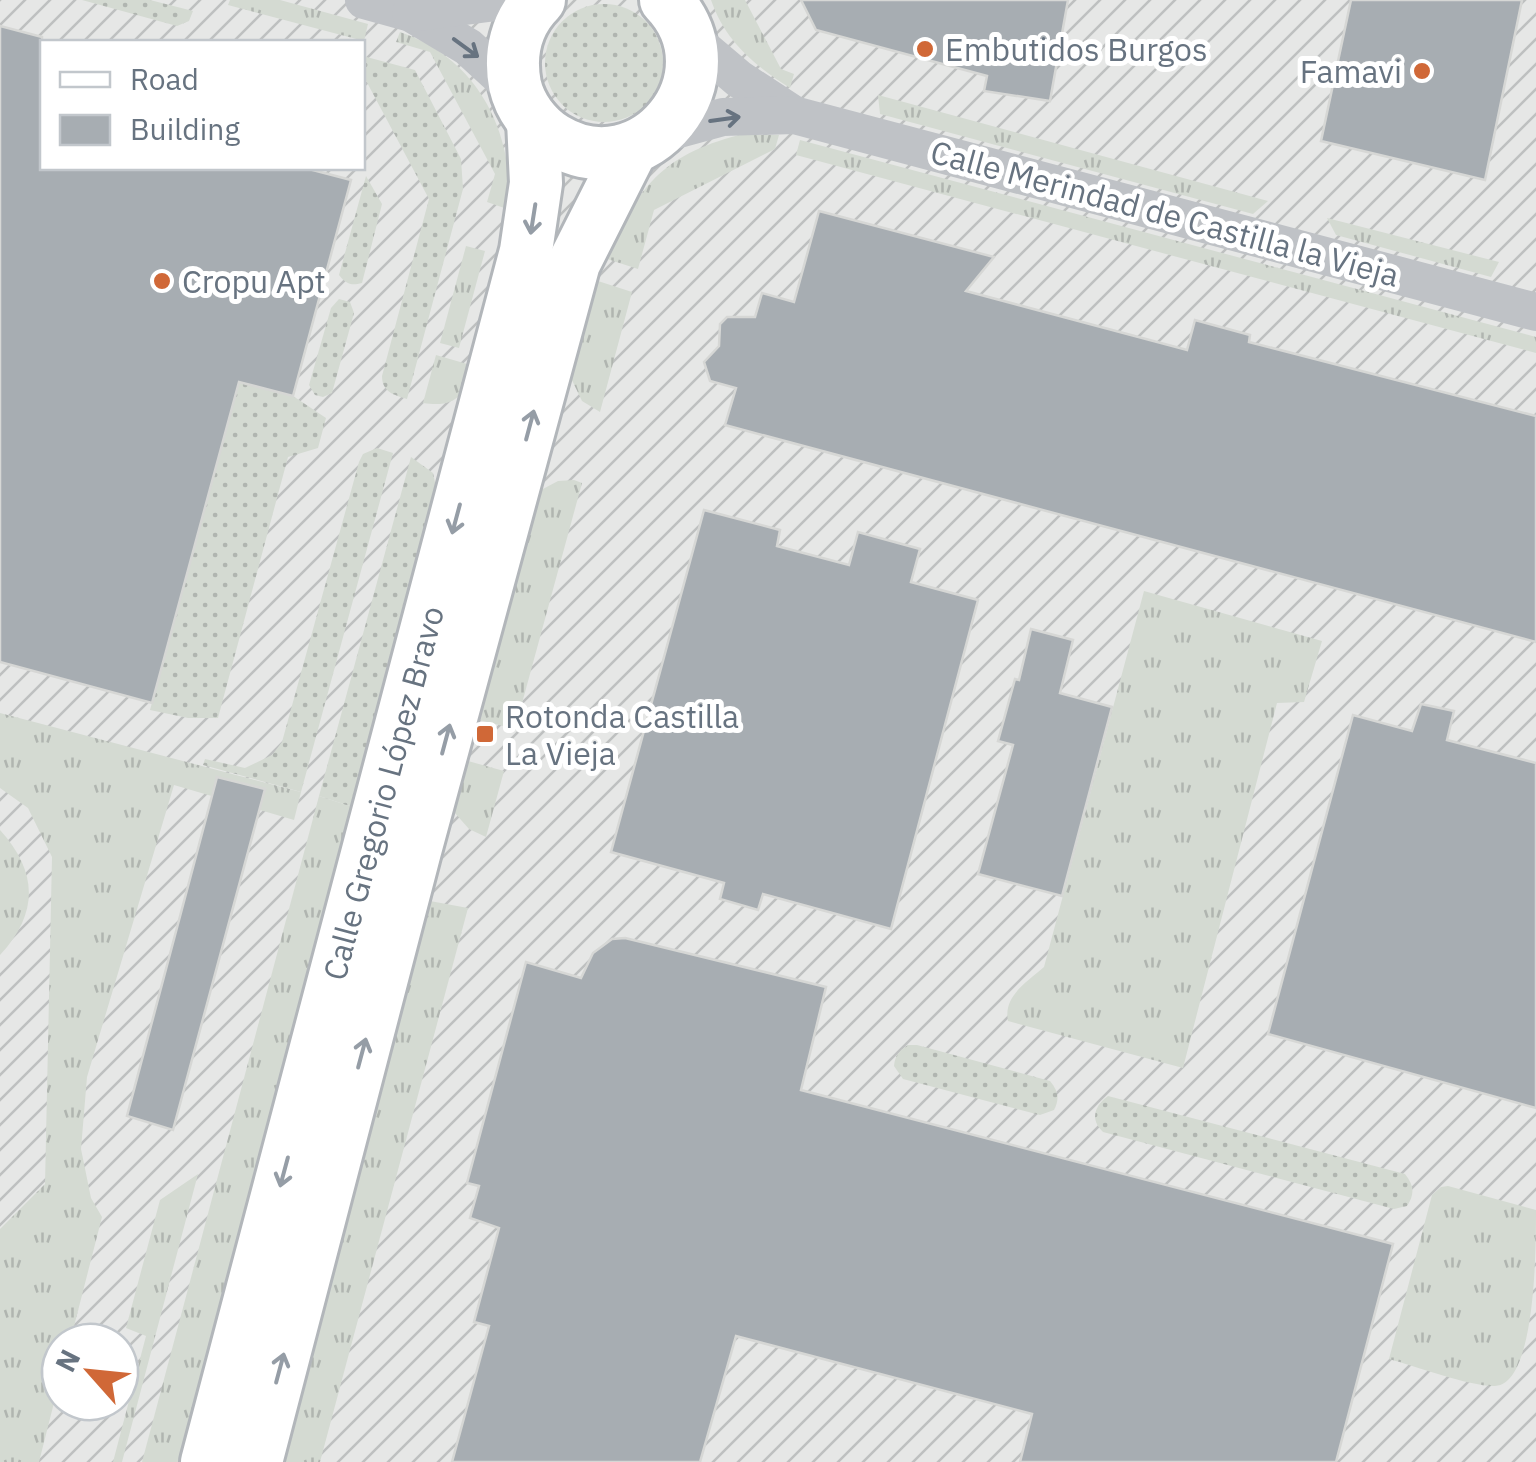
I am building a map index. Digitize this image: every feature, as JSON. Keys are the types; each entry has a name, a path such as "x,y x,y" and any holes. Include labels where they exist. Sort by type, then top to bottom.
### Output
{"main road":[{"name":"Calle Gregorio López Bravo","path":"207,1462 526,250 536,183 525,106 512,69 520,26 539,0"},
{"name":"Calle Gregorio López Bravo","path":"256,1462 415,851 574,264 644,141 678,110 691,79 692,57 674,11"},
{"path":"525,106 546,134 578,150 614,152 644,141"}],"street":[{"path":"364,0 410,12 468,46 525,106"},
{"path":"410,12 510,0"},
{"name":"Calle Merindad de Castilla la Vieja","path":"674,11 739,79 794,115"},
{"name":"Calle Merindad de Castilla la Vieja","path":"644,141 723,117 794,115 1536,312"}],"shaded area":[{"path":"0,0 1536,0 1536,1462 0,1462"}],"green space":[{"path":"82,0 150,0 193,11 189,21 177,26"},
{"path":"230,0 280,0 368,24 364,40 360,40 228,5"},
{"path":"711,0 745,0 781,69 794,74 790,88 742,51 724,28"},
{"path":"604,4 627,9 646,21 658,40 663,63 658,86 646,105 627,117 604,122 581,117 562,105 550,86 545,63 550,40 562,21 581,9"},
{"path":"400,32 451,60 485,101 505,152 510,210 487,202 495,174 430,52 396,42"},
{"path":"365,57 415,70 461,159 463,189 407,399 386,389 382,376 429,199 365,79"},
{"path":"878,95 1268,201 1253,214 880,114"},
{"path":"739,135 779,135 775,149 654,210 638,269 604,258 629,212 655,178 689,153"},
{"path":"800,140 1536,337 1536,353 796,155"},
{"path":"366,176 382,204 362,283 352,284 339,275"},
{"path":"1327,218 1499,262 1491,277 1336,235"},
{"path":"466,246 485,251 459,348 440,343"},
{"path":"598,281 632,292 600,412 582,401 570,376"},
{"path":"339,299 350,302 354,313 332,393 323,397 315,395 309,385 331,308"},
{"path":"436,355 474,366 458,397 444,403 423,403"},
{"path":"239,382 293,396 326,418 318,448 288,457 218,718 188,718 150,710"},
{"path":"377,448 393,453 301,792 203,765 205,759 245,768 272,755 282,742 359,462 363,454"},
{"path":"411,457 433,473 438,496 356,808 319,796"},
{"path":"558,481 582,483 515,729 479,720 541,490"},
{"path":"1144,591 1322,641 1304,702 1277,703 1183,1068 1008,1021 1007,1012 1013,997 1044,967"},
{"path":"0,713 301,792 294,820 174,785 87,1077 81,1149 91,1198 102,1217 75,1322 40,1322 40,1422 49,1422 39,1462 0,1462 0,1229 45,1184 52,857 28,808 0,788"},
{"path":"468,761 504,771 486,837 469,829 454,812"},
{"path":"319,796 356,808 181,1462 142,1462"},
{"path":"0,830 22,861 29,892 22,924 0,955"},
{"path":"430,901 468,908 320,1462 280,1462"},
{"path":"908,1045 1050,1081 1057,1095 1056,1106 1040,1115 903,1079 894,1066 898,1054"},
{"path":"1108,1096 1405,1174 1412,1194 1407,1206 1394,1209 1103,1132 1095,1113"},
{"path":"198,1174 140,1394 140,1359 146,1336 140,1334 140,1322 128,1322 160,1200"},
{"path":"1448,1186 1536,1210 1534,1282 1526,1340 1509,1380 1495,1386 1458,1380 1389,1359 1432,1195"},
{"path":"123,1422 133,1422 122,1462 113,1462"}],"building":[{"path":"801,0 1068,0 1050,101 984,91 987,76 816,30"},
{"name":"Famavi","path":"1351,0 1522,0 1485,180 1321,141"},
{"name":"Cropu Apt","path":"0,26 42,37 40,170 313,170 351,180 293,396 239,382 152,703 0,662"},
{"path":"819,211 994,257 966,291 1187,350 1195,320 1250,335 1249,342 1536,416 1536,642 725,425 736,388 710,381 704,362 719,346 720,324 727,317 755,317 762,293 794,302"},
{"path":"704,510 780,530 777,546 849,565 858,532 920,549 911,582 978,600 891,929 763,894 758,910 720,899 724,883 611,852"},
{"path":"1031,629 1073,640 1060,693 1112,707 1062,896 978,874 1013,745 998,741"},
{"path":"1421,704 1454,711 1447,740 1536,763 1536,1108 1268,1034 1353,715 1412,731"},
{"path":"217,777 265,789 173,1130 127,1116"},
{"path":"625,938 826,987 801,1090 1393,1244 1336,1462 1020,1462 1032,1414 736,1336 700,1462 452,1462 489,1326 474,1322 499,1228 470,1218 479,1186 467,1183 526,962 581,978 593,953 612,939"}],"place":[{"name":"Embutidos Burgos","path":"925,49"},
{"name":"Famavi","path":"1422,71"},
{"name":"Cropu Apt","path":"162,281"},
{"name":"Rotonda Castilla La Vieja","path":"485,734"}]}
